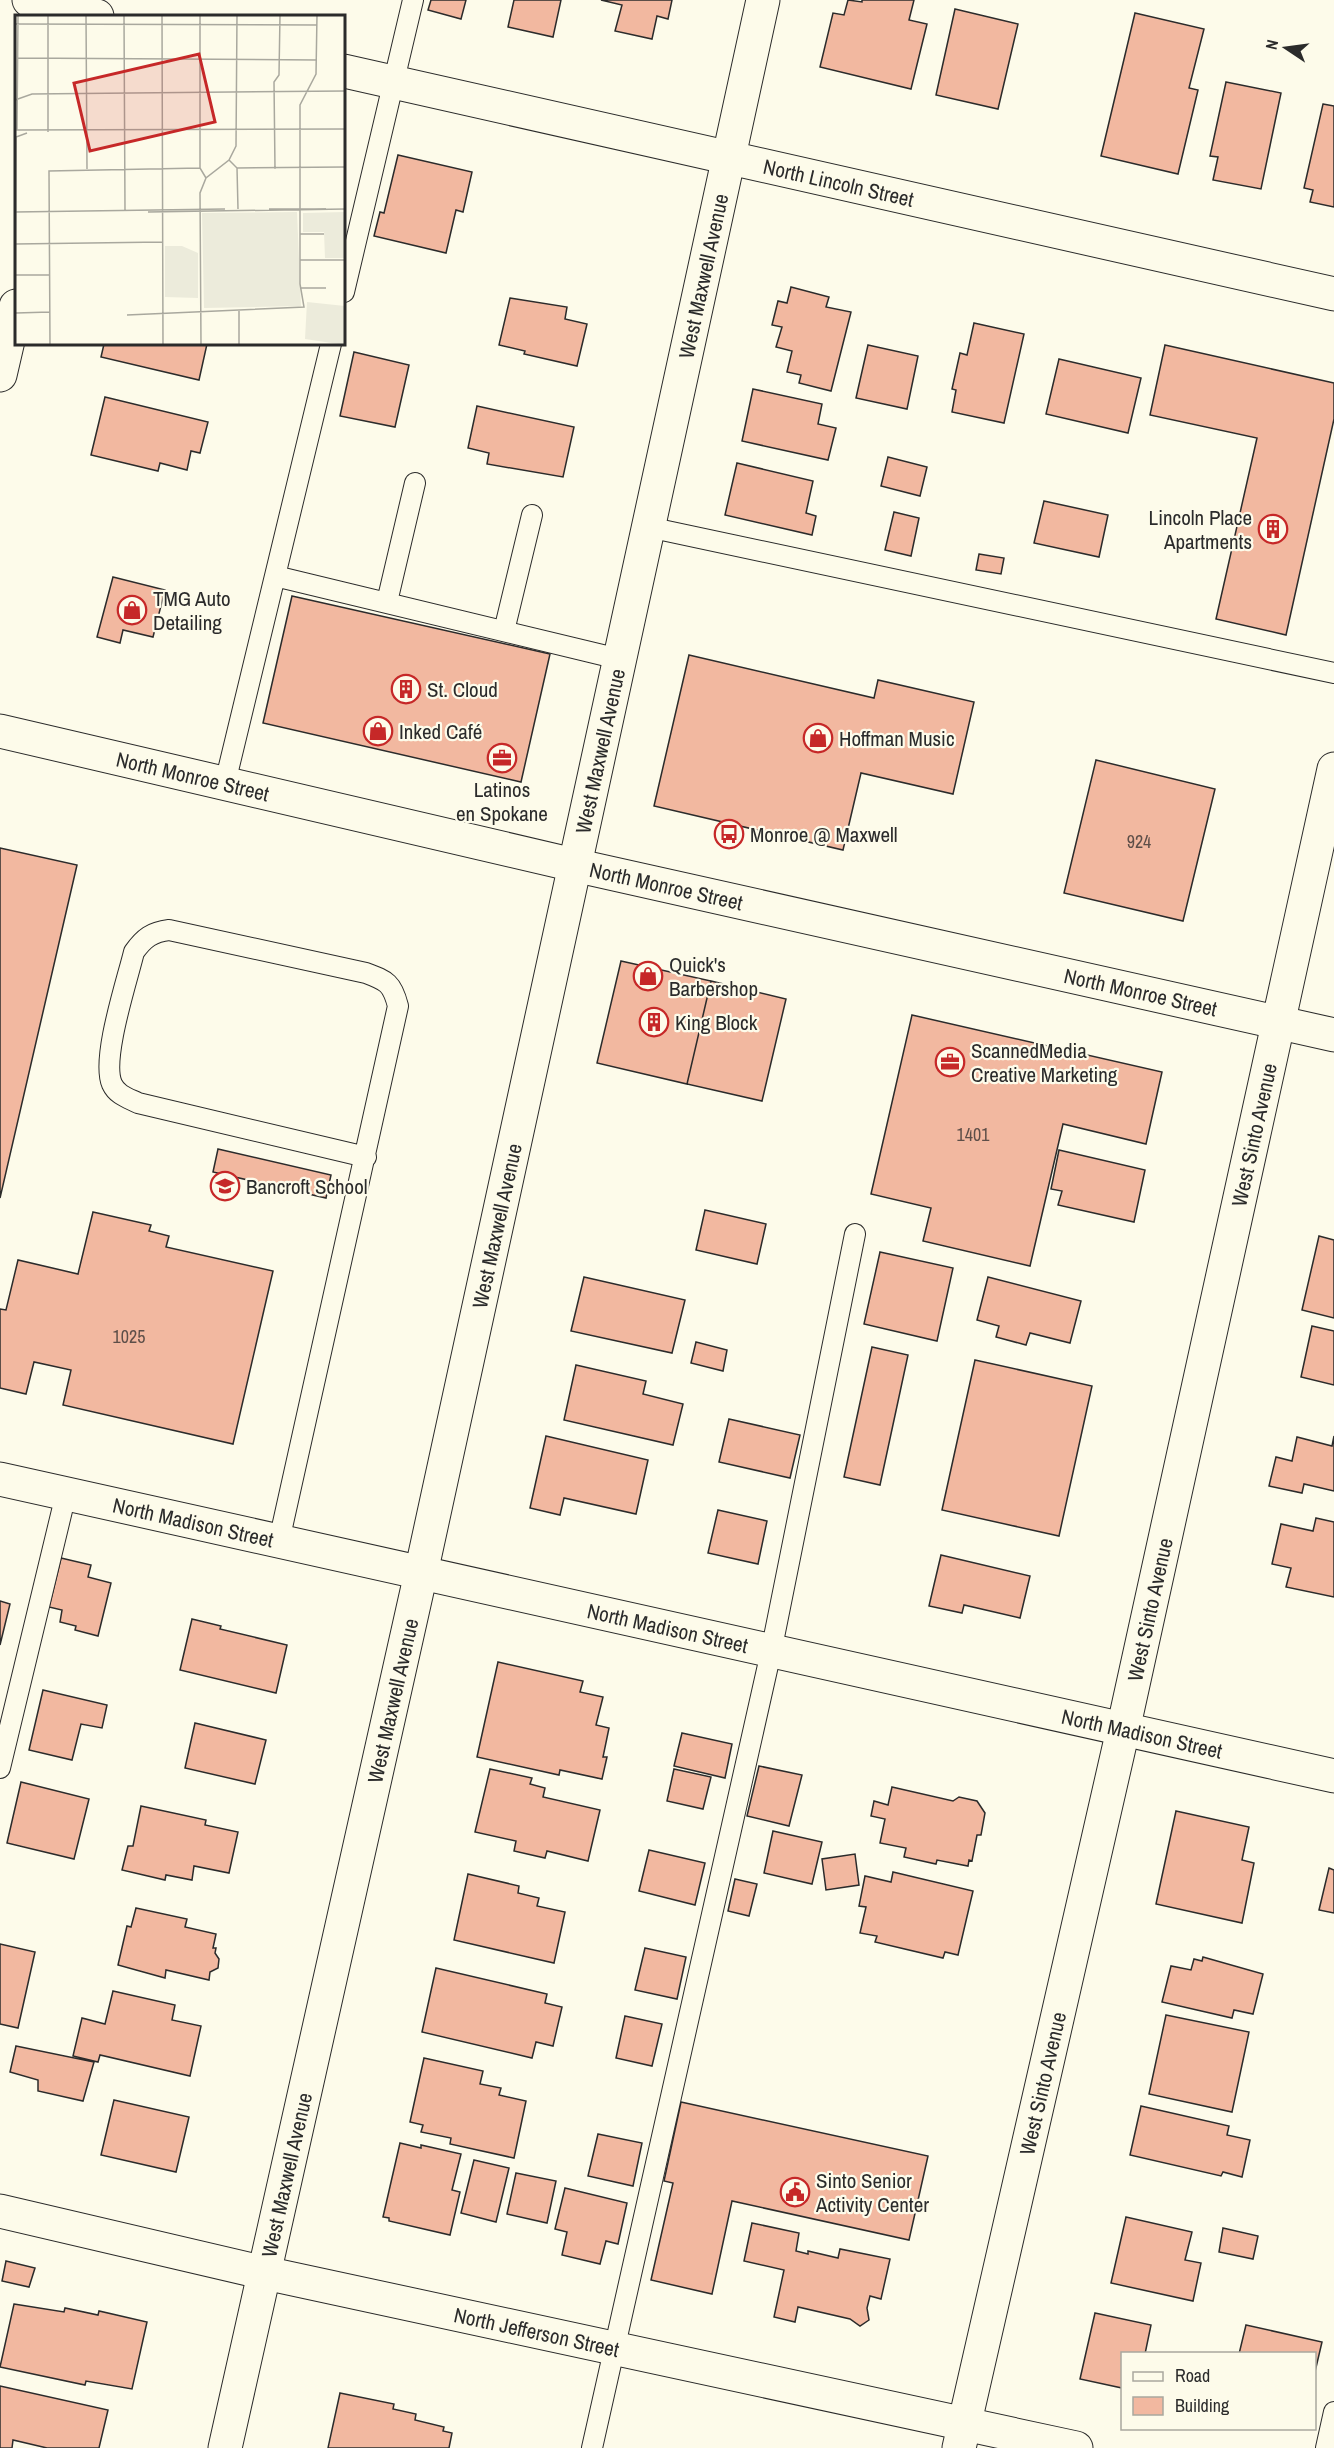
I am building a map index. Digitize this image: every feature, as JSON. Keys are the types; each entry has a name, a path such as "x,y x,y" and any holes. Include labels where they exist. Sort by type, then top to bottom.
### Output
{"street":[{"path":"29,0 90,12"},
{"name":"West Maxwell Avenue","path":"225,2448 422,1573 763,0"},
{"name":"North Lincoln Street","path":"345,71 1334,294"},
{"path":"0,375 15,310"},
{"name":"North Monroe Street","path":"0,731 574,865 1334,1035"},
{"name":"West Sinto Avenue","path":"961,2435 1123,1730 1334,769"},
{"name":"North Madison Street","path":"0,1479 1334,1776"},
{"name":"North Jefferson Street","path":"0,2211 265,2272 615,2347 961,2435 1076,2448"}],"lane":[{"path":"345,288 413,0"},
{"path":"225,783 331,345"},
{"path":"387,602 415,483"},
{"path":"504,631 532,515"},
{"path":"648,527 1334,673"},
{"path":"275,576 619,658"},
{"path":"279,1541 366,1157 398,1006 394,988 384,980 366,974 169,930 155,932 142,941 134,952 110,1051 108,1069 112,1086 122,1096 138,1103 366,1157"},
{"path":"592,2448 771,1652 855,1234"},
{"path":"0,1768 66,1494"},
{"path":"1326,2448 1334,2412"}],"building":[{"path":"431,0 466,0 461,19 428,10"},
{"path":"514,0 561,0 553,37 508,27"},
{"path":"601,0 672,0 668,19 657,16 652,39 615,31 622,5"},
{"path":"848,0 862,2 862,0 914,0 909,20 927,24 911,89 820,67 833,13 844,15"},
{"path":"955,9 1018,24 998,109 936,95"},
{"path":"1135,13 1204,29 1189,88 1198,90 1178,174 1101,156"},
{"path":"1226,82 1281,93 1261,189 1213,180 1218,157 1210,156"},
{"path":"1323,104 1334,106 1334,207 1310,202 1313,190 1304,188"},
{"path":"398,155 472,172 463,212 456,210 446,253 374,236 380,212 384,213"},
{"path":"791,287 829,297 826,307 851,312 831,391 799,383 801,375 787,372 792,351 776,347 782,327 772,325 778,301 787,303"},
{"path":"510,298 567,307 565,319 587,324 577,366 524,354 525,351 499,345"},
{"path":"974,323 1024,334 1004,423 952,412 956,390 952,389 960,353 967,355"},
{"path":"104,345 207,345 199,380 101,357"},
{"path":"868,345 918,356 907,409 856,398"},
{"name":"Lincoln Place Apartments","path":"1165,345 1334,383 1334,419 1286,635 1216,619 1257,438 1150,415"},
{"path":"354,352 409,365 395,427 340,416"},
{"path":"1059,359 1141,378 1128,433 1046,414"},
{"path":"753,389 822,404 818,424 836,428 828,460 742,441"},
{"path":"105,397 208,422 200,453 191,451 187,470 160,463 158,471 91,455"},
{"path":"477,406 574,427 563,477 487,464 489,453 468,448"},
{"path":"888,457 927,467 920,496 881,486"},
{"path":"737,463 813,481 806,513 816,516 812,535 725,515"},
{"path":"1044,501 1108,515 1099,557 1034,543"},
{"path":"894,512 919,518 911,556 885,550"},
{"path":"979,554 1004,558 1001,574 976,570"},
{"name":"TMG Auto Detailing","path":"113,577 165,590 153,637 123,630 120,643 97,637"},
{"name":"St. Cloud","path":"292,596 550,654 521,782 263,723"},
{"name":"Hoffman Music","path":"689,655 874,698 878,680 974,702 953,794 861,773 843,850 654,806"},
{"path":"1096,760 1215,789 1183,921 1064,893"},
{"path":"0,848 77,865 0,1198"},
{"name":"King Block","path":"621,961 711,981 687,1084 597,1063"},
{"path":"711,981 786,999 762,1101 687,1084"},
{"path":"912,1015 1162,1072 1146,1144 1063,1124 1030,1266 923,1241 931,1208 871,1194"},
{"path":"218,1149 331,1175 326,1198 213,1172"},
{"path":"1059,1150 1145,1170 1134,1222 1058,1205 1062,1191 1051,1189"},
{"path":"705,1210 766,1224 757,1264 696,1250"},
{"path":"93,1212 151,1225 149,1231 169,1236 166,1247 273,1271 233,1444 63,1405 71,1370 34,1362 26,1394 0,1388 0,1309 6,1310 18,1260 78,1274"},
{"path":"1319,1236 1334,1240 1334,1318 1302,1310"},
{"path":"880,1252 953,1268 937,1341 864,1324"},
{"path":"584,1277 685,1300 672,1353 571,1331"},
{"path":"988,1277 1081,1301 1070,1343 1030,1333 1026,1345 996,1337 999,1326 977,1320"},
{"path":"1312,1326 1334,1331 1334,1385 1301,1377"},
{"path":"696,1342 727,1350 723,1371 691,1363"},
{"path":"872,1347 908,1355 880,1485 844,1477"},
{"path":"975,1360 1092,1386 1059,1536 942,1510"},
{"path":"576,1365 646,1381 643,1394 683,1404 673,1445 564,1420"},
{"path":"729,1419 800,1435 790,1478 719,1462"},
{"path":"546,1436 648,1460 636,1514 564,1498 560,1515 530,1508"},
{"path":"1334,1436 1334,1491 1304,1484 1302,1493 1269,1486 1276,1457 1292,1461 1297,1437 1332,1446"},
{"path":"718,1510 767,1521 758,1564 708,1553"},
{"path":"1316,1518 1334,1522 1334,1597 1286,1587 1291,1568 1272,1564 1281,1524 1313,1531"},
{"path":"941,1555 1030,1576 1020,1618 964,1605 962,1613 929,1606"},
{"path":"61,1558 91,1565 88,1577 111,1583 98,1636 75,1630 76,1626 60,1622 62,1610 49,1607"},
{"path":"0,1601 10,1604 0,1645"},
{"path":"192,1619 221,1626 220,1629 287,1645 276,1693 180,1670"},
{"path":"498,1662 583,1681 580,1692 603,1697 596,1725 609,1728 603,1757 607,1757 602,1779 560,1770 559,1775 477,1757"},
{"path":"43,1690 107,1705 102,1728 81,1724 72,1760 29,1750"},
{"path":"195,1723 266,1740 255,1784 185,1768"},
{"path":"682,1733 732,1744 725,1778 674,1766"},
{"path":"759,1766 802,1775 789,1826 747,1816"},
{"path":"490,1769 532,1778 530,1784 545,1788 543,1797 600,1810 588,1861 547,1851 545,1858 514,1851 516,1841 475,1832"},
{"path":"674,1769 711,1777 703,1809 667,1801"},
{"path":"21,1782 89,1799 74,1859 7,1843"},
{"path":"892,1787 953,1801 959,1797 977,1801 985,1813 981,1835 977,1835 972,1861 969,1860 968,1866 937,1860 936,1864 904,1857 906,1848 880,1843 885,1819 871,1816 874,1801 888,1805"},
{"path":"141,1806 206,1820 205,1825 238,1832 229,1873 194,1866 192,1880 166,1875 165,1880 122,1870 128,1846 133,1846"},
{"path":"1176,1811 1249,1827 1242,1860 1254,1863 1242,1923 1156,1904"},
{"path":"773,1831 822,1842 812,1884 764,1873"},
{"path":"649,1850 705,1863 695,1905 639,1891"},
{"path":"855,1854 859,1885 826,1890 822,1859"},
{"path":"1329,1868 1334,1870 1334,1913 1319,1910"},
{"path":"893,1872 973,1891 958,1955 945,1952 943,1958 875,1942 877,1936 860,1933 866,1907 859,1906 865,1876 891,1882"},
{"path":"468,1874 519,1886 518,1893 539,1898 537,1906 565,1912 554,1963 454,1940"},
{"path":"735,1879 757,1884 749,1916 728,1911"},
{"path":"136,1908 187,1919 185,1927 216,1934 213,1948 216,1948 215,1953 219,1959 218,1968 210,1972 209,1980 166,1970 165,1978 118,1965 127,1926 131,1927"},
{"path":"0,1944 35,1952 18,2028 0,2024"},
{"path":"645,1948 686,1957 677,1999 635,1990"},
{"path":"1203,1957 1263,1974 1253,2014 1234,2010 1232,2018 1162,2002 1171,1966 1191,1970 1194,1959 1202,1961"},
{"path":"436,1968 547,1994 545,2003 562,2007 553,2046 536,2042 532,2058 422,2032"},
{"path":"113,1991 175,2005 172,2020 201,2026 190,2076 100,2055 98,2062 73,2056 82,2018 105,2024"},
{"path":"1166,2015 1249,2032 1232,2112 1149,2094"},
{"path":"625,2016 662,2024 652,2066 616,2058"},
{"path":"16,2046 94,2062 83,2101 38,2091 38,2080 10,2072"},
{"path":"424,2058 483,2071 480,2084 501,2088 499,2095 526,2101 514,2158 450,2144 451,2138 421,2132 423,2125 410,2122"},
{"path":"114,2100 189,2117 176,2172 101,2155"},
{"name":"Sinto Senior Activity Center","path":"681,2102 928,2156 909,2240 732,2201 712,2294 651,2280 673,2183 664,2181"},
{"path":"1141,2106 1229,2126 1227,2135 1250,2140 1242,2177 1223,2172 1221,2176 1130,2155"},
{"path":"598,2134 642,2143 633,2186 588,2176"},
{"path":"400,2143 461,2154 452,2190 460,2192 450,2235 389,2221 389,2218 383,2217"},
{"path":"474,2160 509,2168 496,2222 461,2213"},
{"path":"516,2173 556,2181 547,2223 507,2214"},
{"path":"565,2188 627,2203 618,2244 606,2241 600,2264 562,2255 567,2232 555,2229"},
{"path":"1126,2217 1192,2232 1185,2260 1201,2263 1193,2301 1111,2283"},
{"path":"752,2223 799,2233 796,2251 808,2254 808,2251 838,2258 840,2249 890,2259 881,2299 870,2296 867,2308 869,2320 860,2326 850,2319 798,2307 795,2322 774,2317 784,2270 744,2261"},
{"path":"1223,2228 1258,2236 1253,2259 1219,2252"},
{"path":"6,2261 35,2268 29,2287 2,2281"},
{"path":"14,2304 64,2312 65,2308 98,2315 99,2311 147,2322 132,2389 86,2381 85,2385 0,2367"},
{"path":"1095,2313 1151,2325 1145,2352 1121,2352 1121,2388 1080,2379"},
{"path":"1246,2325 1322,2342 1316,2368 1316,2352 1239,2352"},
{"path":"0,2386 108,2410 99,2448 47,2448 13,2440 12,2448 0,2448"},
{"path":"340,2393 394,2404 393,2409 416,2414 415,2420 444,2427 443,2431 452,2433 449,2448 328,2448"}],"place":[{"name":"Lincoln Place Apartments","path":"1273,529"},
{"name":"TMG Auto Detailing","path":"132,610"},
{"name":"St. Cloud","path":"406,689"},
{"name":"Inked Café","path":"378,731"},
{"name":"Hoffman Music","path":"818,738"},
{"name":"Latinos en Spokane","path":"502,758"},
{"name":"Monroe @ Maxwell","path":"729,834"},
{"name":"Quick's Barbershop","path":"648,976"},
{"name":"King Block","path":"654,1022"},
{"name":"ScannedMedia Creative Marketing","path":"950,1062"},
{"name":"Bancroft School","path":"225,1186"},
{"name":"Sinto Senior Activity Center","path":"795,2192"}]}
